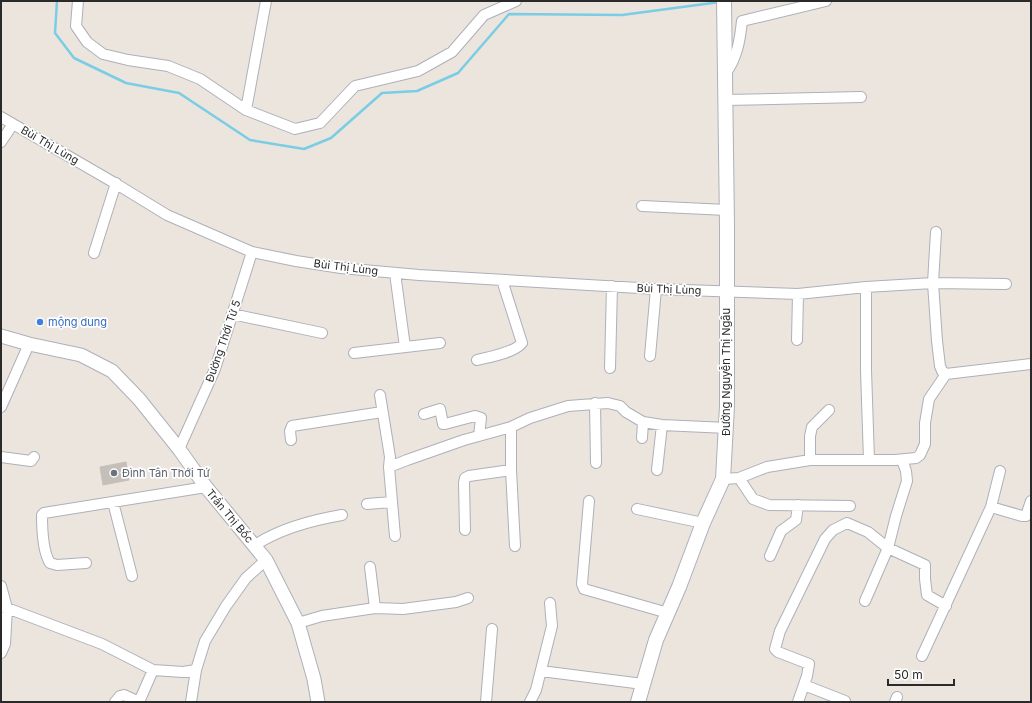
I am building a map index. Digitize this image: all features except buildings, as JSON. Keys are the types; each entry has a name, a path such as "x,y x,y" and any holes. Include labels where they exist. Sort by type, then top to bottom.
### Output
{"main road":[{"name":"Đường Nguyễn Thị Ngâu","path":"638,702 656,640 703,523 717,495 723,478 727,428 727,210 724,1"}],"street":[{"path":"78,1 76,26 87,42 103,54 128,60 168,66 200,79 246,110 295,129 320,123 355,86 418,71 452,52 484,15 516,1"},
{"path":"246,110 266,1"},
{"path":"725,74 731,66 740,40 742,21 826,1"},
{"path":"726,100 861,97"},
{"name":"Bùi Thị Lùng","path":"1,117 167,215 252,252 311,263 395,273 502,280 656,289 798,294 866,287 933,283 1006,284"},
{"path":"1,142 13,124"},
{"path":"94,253 116,184"},
{"path":"642,206 727,210"},
{"path":"936,232 933,283 937,340 942,371 946,374 1031,364"},
{"name":"Đường Thới Tứ 5","path":"179,449 215,369 252,252"},
{"path":"395,273 405,347"},
{"path":"477,360 508,351 520,346 522,343 502,280"},
{"path":"610,368 612,286"},
{"path":"866,287 866,370 869,460"},
{"path":"650,356 656,289"},
{"path":"797,340 798,294"},
{"path":"232,314 322,333"},
{"name":"Trần Thị Bốc","path":"1,336 29,344 81,355 112,371 139,399 179,449 206,487 266,560 298,623 314,679 318,702"},
{"path":"354,353 440,343"},
{"path":"1,408 29,344"},
{"path":"723,478 739,478 767,467 810,460 902,460 916,458 920,455 925,444 925,423 929,399 946,374"},
{"path":"380,395 390,458 389,467 395,536"},
{"path":"595,403 596,463"},
{"path":"389,467 414,457 510,427 530,418 568,406 608,403 620,406 626,412 643,422 662,425 727,428"},
{"path":"424,414 440,409 443,424 479,416 481,418 479,436"},
{"path":"810,460 810,436 812,427 829,410"},
{"path":"291,440 290,431 292,426 382,412"},
{"path":"642,438 643,422"},
{"path":"657,470 662,425"},
{"path":"510,427 515,546"},
{"path":"1,457 31,461 34,458"},
{"path":"865,601 888,548 907,481 906,471 902,460"},
{"path":"465,530 465,478 469,476 511,470"},
{"path":"922,656 991,507 1000,471"},
{"path":"739,478 753,499 769,505 850,506"},
{"path":"86,563 57,565 50,563 46,556 42,515 44,513 206,487"},
{"path":"589,501 582,584 584,589 668,613"},
{"path":"991,507 1028,517 1031,501"},
{"path":"113,502 132,576"},
{"path":"367,504 392,502"},
{"path":"770,556 781,531 796,520 798,505"},
{"path":"636,509 703,523"},
{"path":"255,545 268,537 300,526 342,515"},
{"path":"798,702 807,676 809,664 788,657 775,649 780,631 825,539 833,530 847,523 868,532 888,548 925,566 927,595 946,606"},
{"path":"191,702 196,670 205,641 226,606 246,578 266,560"},
{"path":"370,567 375,608"},
{"path":"1,586 4,607 5,644 1,653"},
{"path":"298,623 322,616 375,608 403,609 456,602 468,598"},
{"path":"530,702 536,690 552,626 550,603"},
{"path":"4,607 102,644 153,670 183,672 196,670"},
{"path":"486,702 492,629"},
{"path":"115,702 120,696 124,695 139,702 153,670"},
{"path":"540,671 643,684"},
{"path":"804,685 845,701"}],"waterway":[{"path":"57,1 55,33 74,58 126,83 179,93 250,140 304,149 331,138 382,93 417,91 458,73 509,14 622,15 720,2"}],"place":[{"name":"mộng dung","path":"40,322"},
{"name":"Đình Tân Thới Tứ","path":"114,473"}]}
